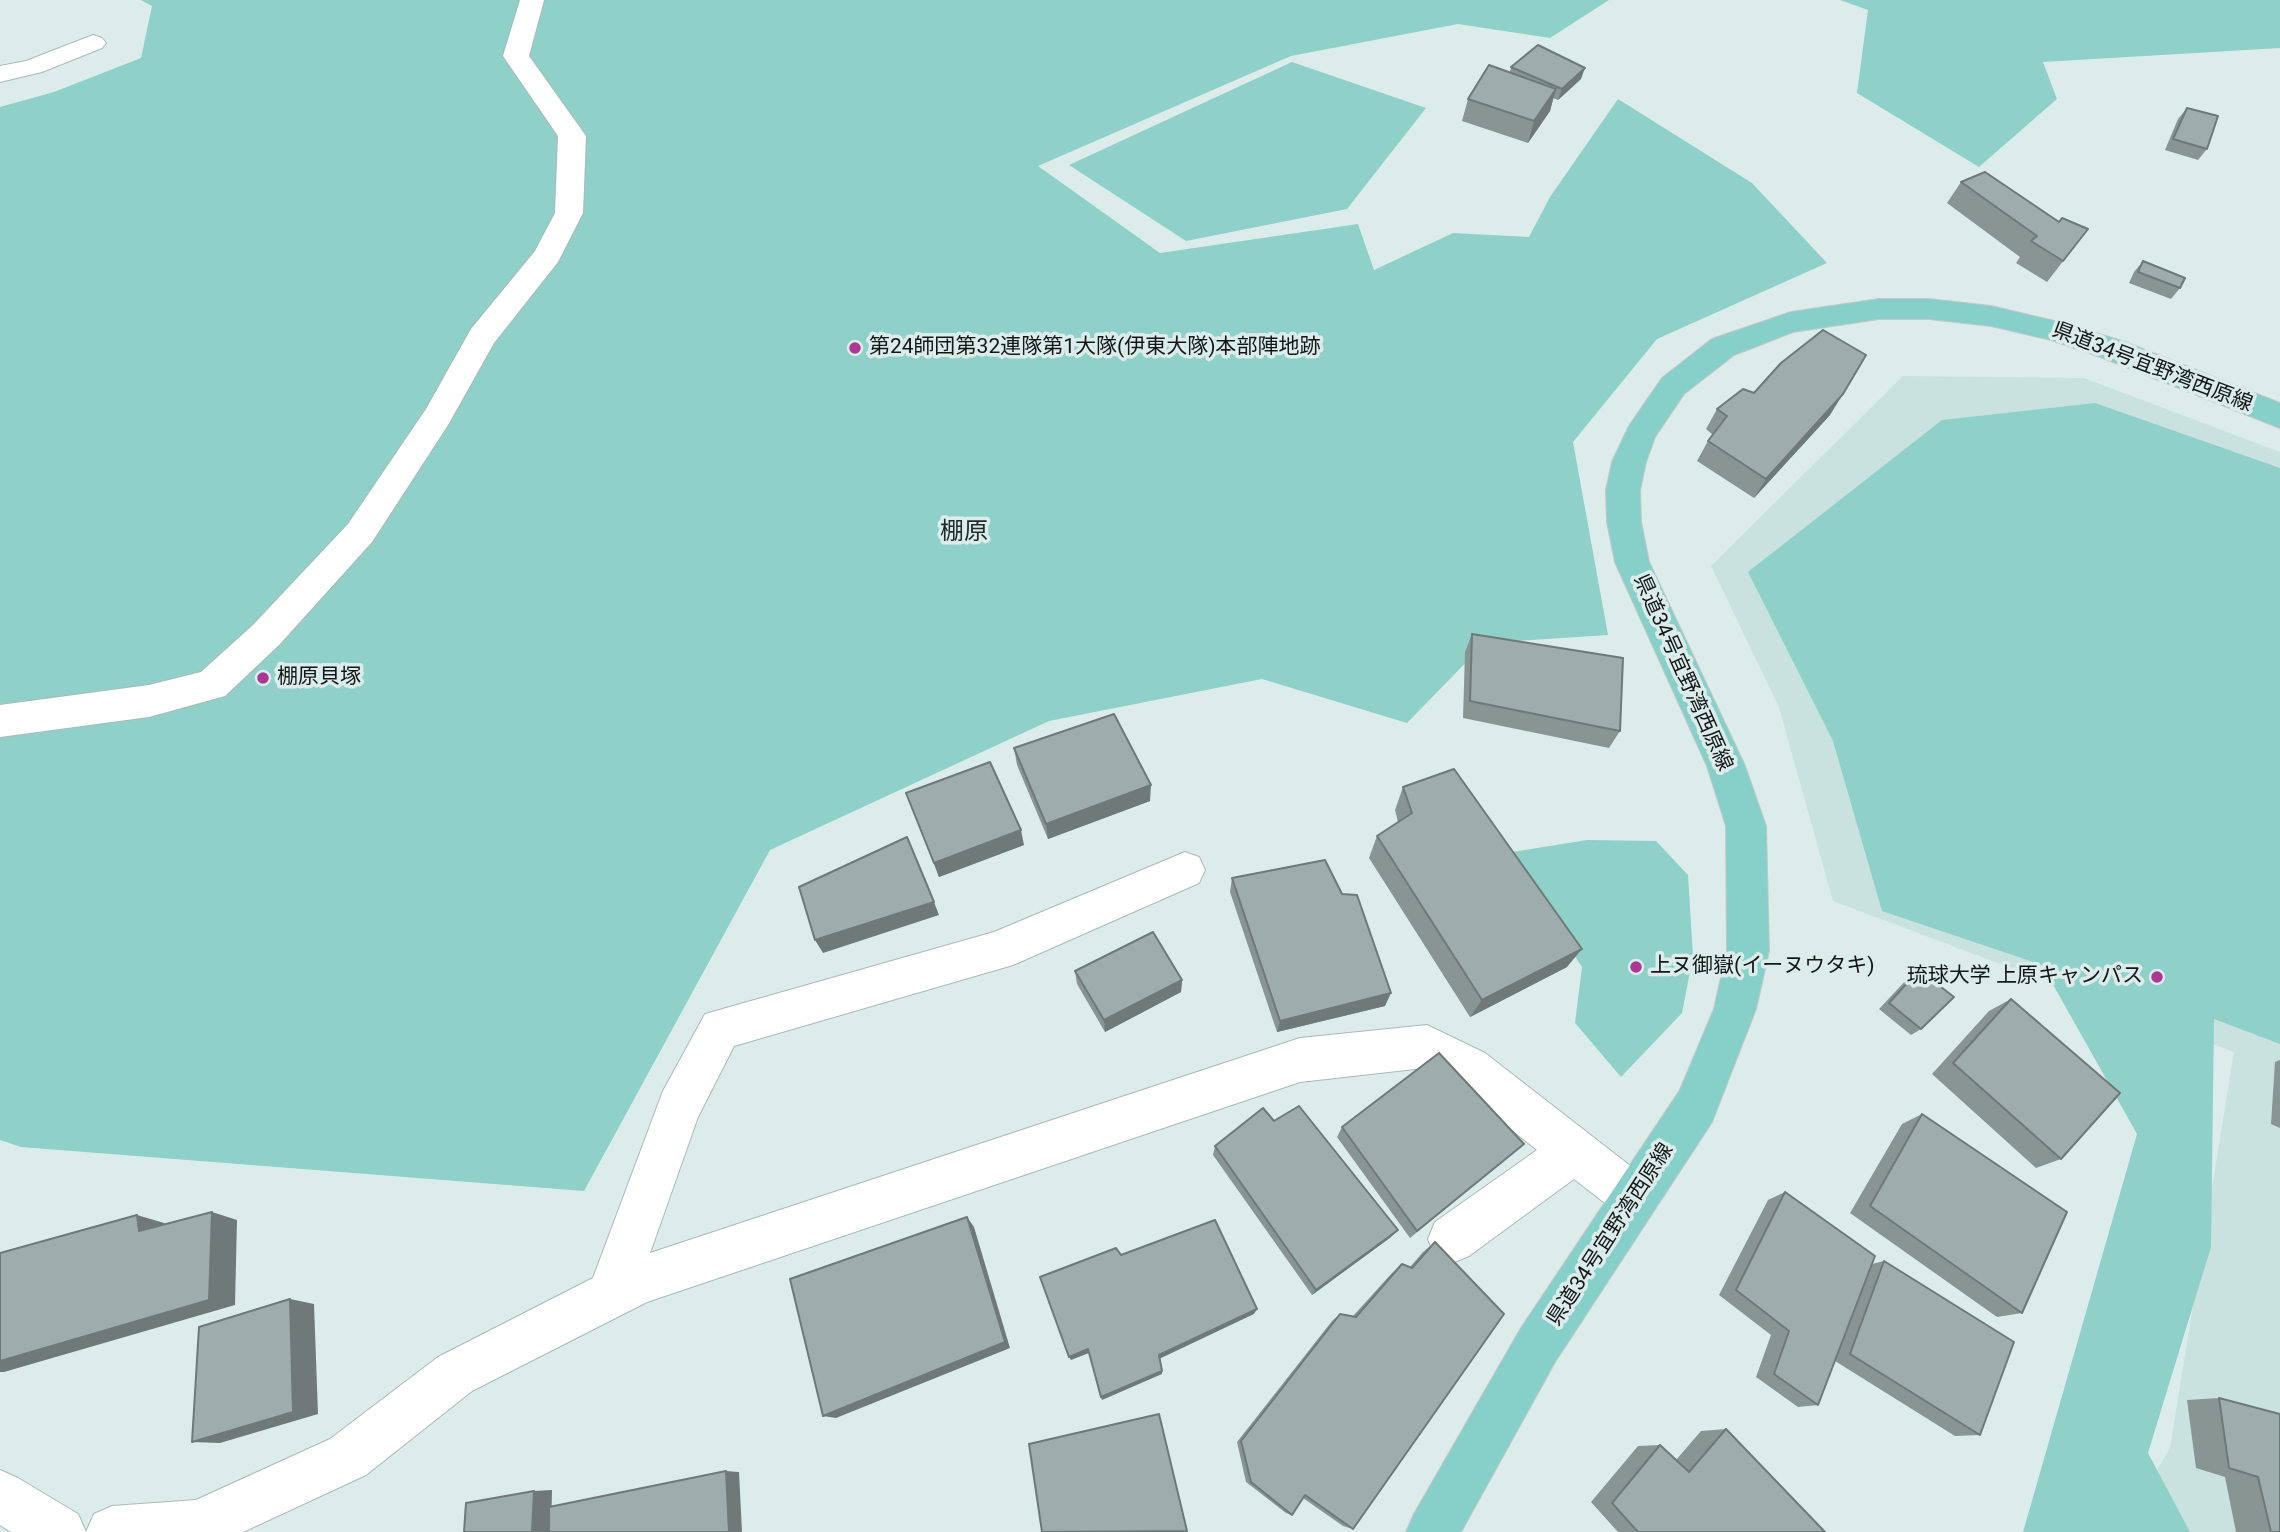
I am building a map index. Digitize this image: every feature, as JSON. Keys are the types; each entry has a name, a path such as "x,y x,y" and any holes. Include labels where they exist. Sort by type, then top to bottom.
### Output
{"main road":[{"name":"県道34号宜野湾西原線","path":"1432,1532 1538,1345 1700,1096 1735,1009 1748,951 1746,826 1726,766 1632,562 1624,522 1623,490 1629,462 1640,435 1674,386 1723,347 1791,321 1879,309 1929,309 1990,316 2056,331 2114,350 2280,416"}],"street":[{"path":"0,720 149,701 212,685 266,635 360,533 437,417 482,337 548,255 569,213 572,136 516,56 532,0"},
{"path":"0,74 33,67 93,43"},
{"path":"611,1295 679,1107 720,1030 998,951 1185,870"},
{"path":"111,1532 198,1526 348,1457 455,1374 650,1276 1300,1060 1427,1046 1469,1068 1635,1198"},
{"path":"1452,1239 1574,1151"},
{"path":"0,1496 60,1532"}],"shaded area":[{"path":"141,0 1609,0 1550,38 1458,24 1291,56 1038,166 1160,253 1358,224 1374,270 1453,233 1529,237 1550,197 1618,99 1752,183 1827,263 1657,339 1573,442 1608,635 1485,643 1407,723 1262,679 1049,721 770,850 584,1191 21,1147 0,1140 0,107 54,92 141,58 152,6"},
{"path":"1840,0 2280,0 2280,48 2043,62 2057,99 1979,167 1857,93 1868,10"},
{"path":"1292,62 1426,108 1347,209 1186,241 1069,165"},
{"name":"琉球大学 上原キャンパス","path":"1903,376 2084,378 2280,452 2280,1532 2120,1532 2170,1448 2234,1052 1833,901 1779,707 1711,566"},
{"name":"琉球大学 上原キャンパス","path":"2095,403 2280,468 2280,1044 2214,1019 2211,1247 2148,1453 2190,1532 2023,1532 2137,1134 2042,965 1882,911 1833,741 1748,572 1942,420"},
{"path":"1587,840 1656,841 1688,875 1693,956 1682,1013 1621,1077 1575,1023 1582,967 1506,853"}],"building":[{"path":"1538,45 1585,68 1562,89 1511,67"},
{"path":"1489,65 1556,89 1534,121 1468,99"},
{"path":"2187,108 2218,116 2207,149 2173,139"},
{"path":"1985,172 2059,222 2062,218 2088,229 2063,261 2031,241 2037,236 1961,182"},
{"path":"2143,261 2185,278 2180,288 2138,272"},
{"path":"1823,330 1866,355 1843,394 1766,479 1708,441 1727,416 1717,409 1743,389 1754,393 1781,363"},
{"path":"1472,634 1623,658 1620,731 1470,701"},
{"path":"1114,714 1151,785 1046,824 1014,748"},
{"path":"990,762 1021,830 934,863 906,793"},
{"path":"1454,769 1582,949 1482,1000 1377,836 1412,813 1403,787"},
{"path":"907,837 934,902 815,940 799,887"},
{"path":"1325,860 1342,894 1357,895 1391,993 1280,1021 1232,878"},
{"path":"1153,932 1182,980 1104,1020 1075,971"},
{"path":"1919,970 1954,997 1921,1029 1889,1003"},
{"path":"2011,999 2120,1093 2061,1159 1953,1063"},
{"path":"1439,1053 1524,1144 1417,1231 1342,1127"},
{"path":"1299,1106 1398,1230 1316,1290 1215,1146 1263,1108 1274,1121"},
{"path":"1922,1114 2067,1212 2022,1313 1870,1206"},
{"path":"1785,1192 1875,1256 1818,1405 1774,1374 1789,1331 1736,1290"},
{"path":"212,1212 209,1300 0,1361 0,1253 137,1215 139,1231"},
{"path":"967,1217 1005,1342 823,1416 790,1279"},
{"path":"1215,1220 1257,1309 1159,1355 1162,1371 1101,1397 1088,1349 1069,1357 1040,1277 1116,1248 1121,1255"},
{"path":"1435,1242 1504,1314 1353,1529 1305,1495 1292,1515 1251,1482 1241,1441 1340,1314 1356,1317 1402,1264 1412,1268"},
{"path":"1884,1261 2014,1342 1980,1435 1850,1354"},
{"path":"290,1299 293,1412 192,1442 199,1327"},
{"path":"2219,1398 2280,1414 2280,1532 2271,1532 2258,1477 2229,1468"},
{"path":"1159,1414 1187,1531 1042,1532 1029,1444"},
{"path":"1726,1429 1825,1532 1638,1532 1612,1503 1660,1445 1689,1472"},
{"path":"726,1471 729,1532 549,1532 549,1507"},
{"path":"534,1491 532,1532 464,1532 466,1503"}],"place":[{"name":"第24師団第32連隊第1大隊(伊東大隊)本部陣地跡","path":"855,348"},
{"name":"棚原貝塚","path":"263,678"},
{"name":"上ヌ御嶽(イーヌウタキ)","path":"1636,967"},
{"name":"琉球大学 上原キャンパス","path":"2157,977"}],"district":[{"name":"棚原","path":"964,533"}]}
